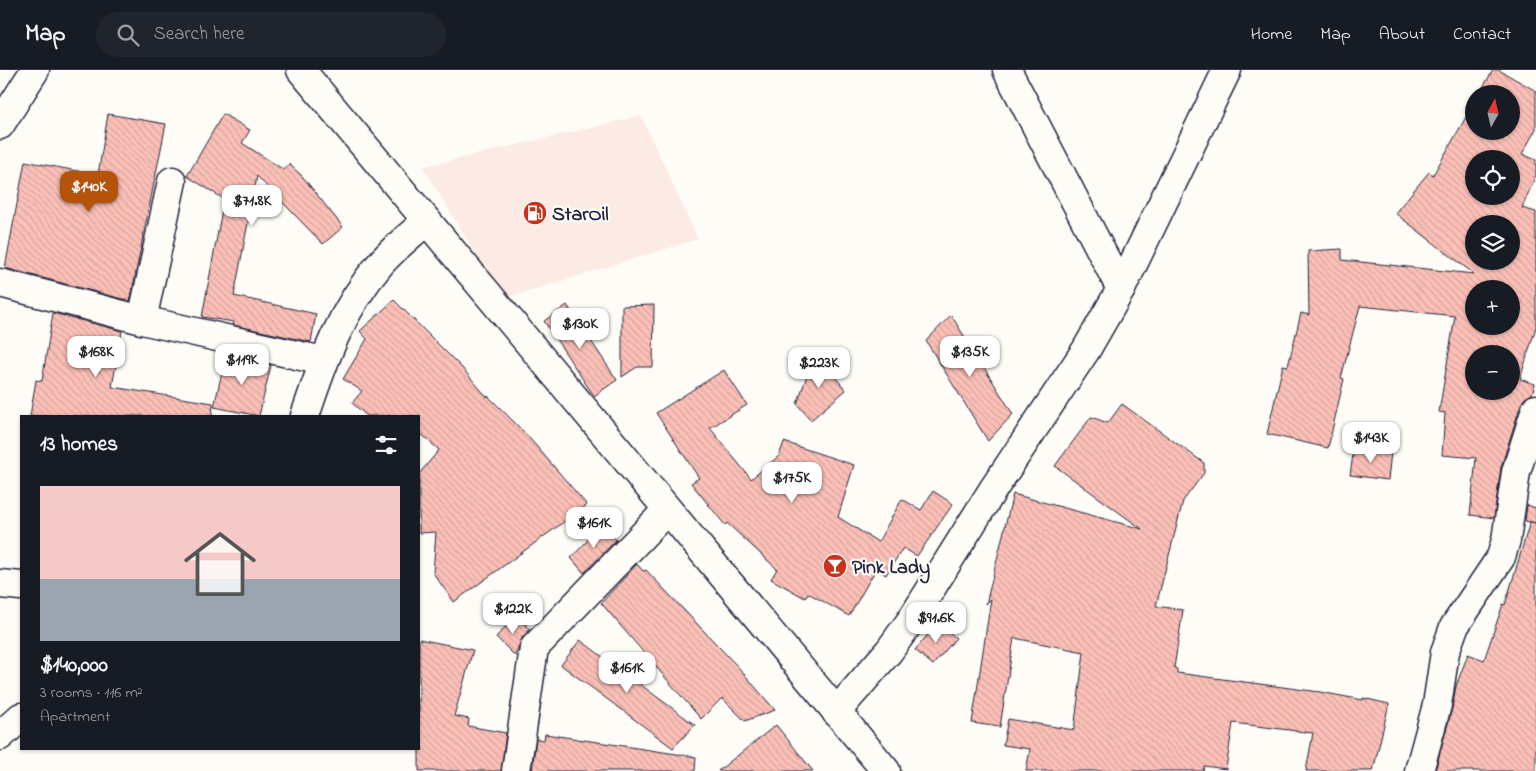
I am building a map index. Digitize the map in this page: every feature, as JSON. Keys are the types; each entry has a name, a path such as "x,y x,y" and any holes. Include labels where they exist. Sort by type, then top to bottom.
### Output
{"street":[{"path":"0,125 35,70"},
{"path":"301,70 886,771"},
{"path":"1006,70 1121,289"},
{"path":"836,712 889,651 912,619 994,488 1086,350 1121,289 1227,70"},
{"path":"142,320 172,181"},
{"path":"305,415 331,341 354,298 382,262 426,221"},
{"path":"0,282 142,320 323,361"},
{"path":"1419,771 1437,705 1445,652 1454,627 1501,557 1506,540 1516,472 1536,409"},
{"path":"516,771 534,648 667,510"},
{"path":"0,584 20,586"},
{"path":"0,736 20,719"}],"shaded area":[{"path":"641,116 698,239 503,299 423,167"}],"building":[{"path":"1493,70 1499,70 1536,91 1536,129 1522,154 1536,160 1536,175 1522,208 1536,212 1536,327 1520,379 1535,384 1532,394 1525,398 1521,404 1501,467 1494,518 1470,515 1476,458 1442,455 1445,413 1439,412 1455,316 1360,306 1341,378 1344,379 1328,448 1267,434 1283,365 1288,366 1301,313 1309,315 1308,251 1342,249 1342,260 1474,274 1469,270 1520,270 1520,215 1465,215 1465,267 1395,213 1429,172 1433,175 1465,119 1465,140 1520,140 1520,85 1484,85"},
{"path":"108,114 166,124 130,301 5,268 25,161 98,175"},
{"path":"223,114 250,130 242,143 284,170 289,164 302,176 343,227 323,244 257,176 234,296 316,314 311,342 233,325 234,322 202,317 224,199 187,176"},
{"path":"394,300 462,368 487,397 524,432 587,505 454,602 433,573 436,532 420,533 420,473 439,450 420,433 420,415 366,415 352,403 362,391 343,379 367,339 360,331"},
{"path":"567,305 617,380 594,396 544,321"},
{"path":"654,305 653,367 637,367 622,377 622,306"},
{"path":"53,313 122,331 112,387 213,403 212,415 30,415 36,380 42,381"},
{"path":"951,315 1013,414 988,441 926,341"},
{"path":"815,353 846,390 811,420 797,404"},
{"path":"226,355 271,365 259,415 214,407"},
{"path":"724,370 747,405 710,428 751,479 779,456 784,442 854,465 838,517 878,542 902,499 921,510 933,491 953,504 917,556 903,548 886,575 876,569 849,616 808,593 805,598 771,579 777,569 727,523 725,525 691,483 699,478 656,413"},
{"path":"1122,404 1204,463 1204,473 1183,501 1156,606 1183,610 1174,668 1177,669 1177,673 1320,692 1363,700 1363,698 1389,704 1373,771 1306,771 1313,733 1233,723 1226,769 1204,766 1203,771 1026,771 1030,749 1003,745 1008,719 1074,730 1084,652 1014,638 1000,727 972,723 991,599 986,604 1013,494 1142,529 1055,466 1091,417 1108,423"},
{"path":"1354,448 1391,452 1388,480 1350,475"},
{"path":"1527,505 1536,508 1536,523 1525,521"},
{"path":"1530,522 1536,523 1536,771 1435,771 1452,709 1456,686 1468,654 1484,660 1503,604 1505,605"},
{"path":"603,524 616,540 584,573 571,558"},
{"path":"637,564 643,571 646,570 738,667 775,710 745,721 722,698 701,719 601,603"},
{"path":"516,616 530,629 522,638 515,656 496,637"},
{"path":"938,623 956,638 933,665 915,650"},
{"path":"420,639 473,650 454,716 469,719 468,726 506,733 501,771 419,771"},
{"path":"580,640 695,725 673,748 561,665"},
{"path":"776,725 813,771 718,771"},
{"path":"545,734 696,757 695,771 532,771 536,739 544,740"}],"place":[{"name":"StarOil","path":"535,213"},
{"name":"Pink Lady","path":"835,566"}]}
